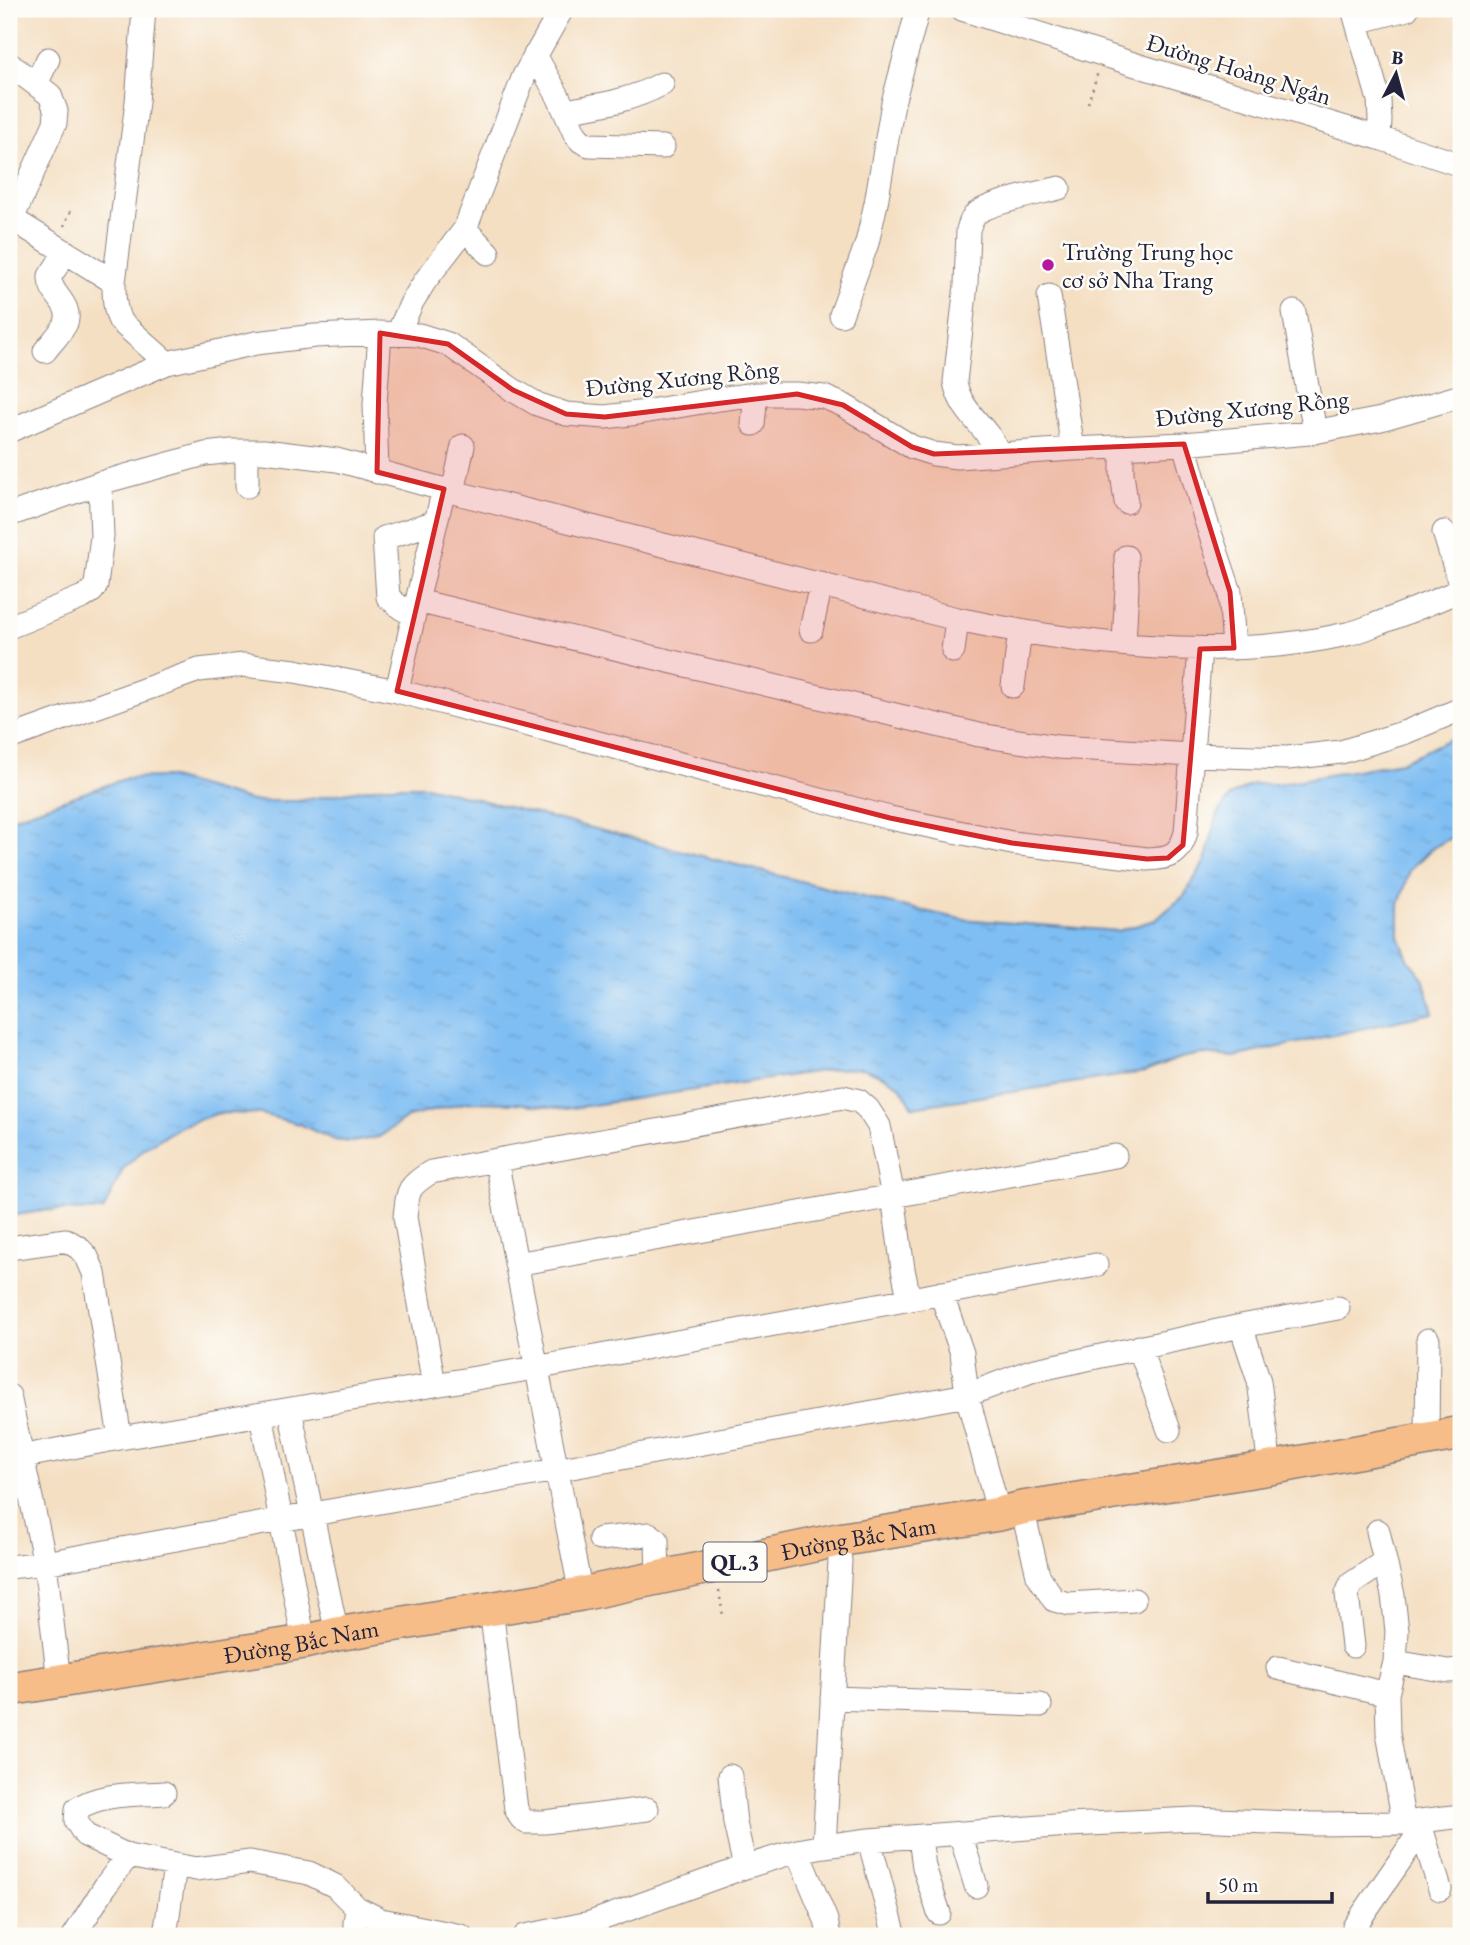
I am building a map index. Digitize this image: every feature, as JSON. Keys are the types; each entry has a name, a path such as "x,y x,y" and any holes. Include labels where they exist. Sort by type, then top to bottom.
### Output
{"highway":[{"name":"Đường Bắc Nam","path":"9,1689 580,1594 838,1541 1461,1433"}],"street":[{"path":"144,9 137,102 114,282 114,301 120,321 167,363"},
{"path":"377,472 376,404 389,333 465,229 524,76 562,9"},
{"path":"841,315 867,243 893,103 918,9"},
{"name":"Đường Hoàng Ngân","path":"962,9 1461,165"},
{"path":"1379,138 1379,100 1355,15 1407,9"},
{"path":"535,55 581,141 589,145 663,147"},
{"path":"36,84 48,59"},
{"path":"9,64 50,95 55,104 55,123 10,218 114,282"},
{"path":"565,111 620,102 662,84"},
{"path":"999,454 994,442 965,409 956,391 968,230 976,213 988,207 1059,188"},
{"path":"465,229 488,253"},
{"path":"45,351 66,324 64,302 49,281 66,252"},
{"path":"1049,296 1073,449"},
{"path":"1294,312 1315,432"},
{"name":"Đường Xương Rồng","path":"9,431 167,363 256,343 315,336 389,333 419,335 448,344 513,390 537,404 566,414 605,417 756,394 797,394 824,397 843,405 912,447 957,457 1184,444 1315,432 1381,419 1461,396"},
{"path":"753,424 756,394"},
{"path":"1184,444 1230,592 1234,648"},
{"path":"397,691 436,522 463,446"},
{"path":"1122,447 1126,502"},
{"path":"247,451 247,486"},
{"path":"9,515 100,483 205,454 264,451 337,460 448,491 957,619 1020,631 1200,649 1275,646 1349,634 1461,589 1444,532"},
{"path":"9,627 92,592 96,585 102,536 100,483"},
{"path":"436,522 384,538 388,597 401,608 415,608 979,734 1058,747 1287,758 1341,752 1406,732 1461,709"},
{"path":"1124,643 1126,557"},
{"path":"811,630 821,584"},
{"path":"953,651 957,619"},
{"path":"1013,686 1020,631"},
{"path":"9,738 199,670 244,665 295,671 397,691 890,818 1012,844 1147,859 1168,858 1183,845 1186,832 1200,649"},
{"path":"434,1385 405,1217 407,1196 414,1182 430,1172 844,1097 859,1101 879,1126 909,1298"},
{"path":"516,1264 1115,1156"},
{"path":"496,1160 580,1594"},
{"path":"9,1248 66,1240 87,1257 94,1273 120,1438"},
{"path":"15,1458 535,1368 1096,1265"},
{"path":"941,1293 962,1353 967,1395 1038,1575 1054,1600 1069,1604 1134,1600"},
{"path":"9,1567 45,1563 967,1395 1031,1371 1338,1308"},
{"path":"1241,1326 1259,1381 1270,1468"},
{"path":"1427,1439 1428,1340"},
{"path":"1139,1347 1169,1430"},
{"path":"9,1395 15,1458 45,1563 59,1681"},
{"path":"290,1409 337,1634"},
{"path":"261,1414 304,1642"},
{"path":"1378,1531 1393,1595 1397,1631 1395,1662 1387,1694 1388,1733 1415,1824 1440,1889"},
{"path":"600,1539 649,1534 657,1540 658,1577"},
{"path":"824,1846 840,1561 838,1541"},
{"path":"1353,1646 1347,1594 1351,1584 1385,1561"},
{"path":"491,1609 516,1809 521,1818 526,1822 545,1822 647,1809"},
{"path":"1395,1662 1448,1671 1461,1670"},
{"path":"1278,1668 1387,1694"},
{"path":"832,1698 1040,1705"},
{"path":"730,1776 735,1823 745,1867"},
{"path":"164,1793 87,1801 77,1809 76,1821 85,1835 128,1856 195,1868 250,1862 309,1873 335,1886 381,1928 461,1936"},
{"path":"525,1936 590,1923 797,1851 869,1840 1194,1819 1313,1824 1415,1824 1461,1815"},
{"path":"1354,1927 1415,1824"},
{"path":"960,1833 976,1886"},
{"path":"920,1838 924,1867 939,1913"},
{"path":"869,1840 895,1936"},
{"path":"797,1851 826,1920 829,1936"},
{"path":"74,1936 128,1856"},
{"path":"165,1936 175,1866"},
{"path":"355,1936 357,1908"}],"path":[{"path":"1088,103 1103,54"}],"highlighted area":[{"path":"380,333 448,344 513,390 566,414 605,417 797,394 843,405 912,447 934,454 1184,444 1230,592 1234,648 1200,649 1183,845 1168,858 1147,859 1012,843 890,818 397,691 444,489 377,472"}],"water":[{"path":"1461,734 1461,832 1431,849 1410,870 1399,905 1399,937 1409,961 1423,978 1433,1013 1234,1057 1201,1054 1180,1058 1145,1072 913,1107 900,1086 863,1068 835,1069 566,1109 516,1103 468,1102 408,1117 379,1137 352,1142 334,1140 299,1124 261,1114 218,1113 181,1126 145,1148 123,1169 103,1211 48,1210 9,1216 9,819 127,778 167,777 252,801 298,801 384,786 426,786 883,902 961,919 1118,931 1155,920 1184,896 1205,861 1218,814 1230,796 1253,784 1278,784 1401,762"}],"place":[{"name":"Trường Trung học cơ sở Nha Trang","path":"1048,265"}]}
